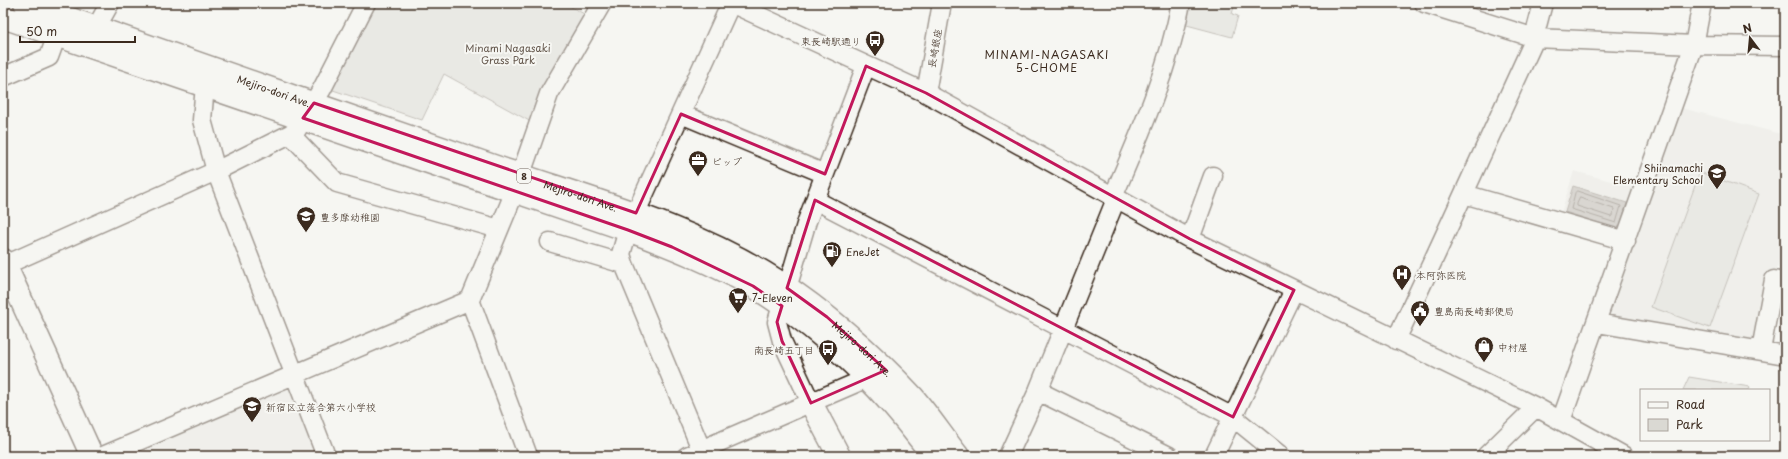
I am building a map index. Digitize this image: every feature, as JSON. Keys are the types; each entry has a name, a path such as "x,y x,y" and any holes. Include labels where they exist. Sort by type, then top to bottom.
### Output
{"main road":[{"name":"Mejiro-dori Ave.","path":"25,3 96,28 303,118"},
{"name":"Mejiro-dori Ave.","path":"3,17 303,118 517,183 632,221 672,247 753,286 784,297 844,355 877,374 914,399 958,456"},
{"path":"4,264 92,456"},
{"name":"Mejiro-dori Ave.","path":"877,374 894,407 933,456"},
{"path":"811,403 839,456"}],"street":[{"path":"96,28 110,3"},
{"path":"4,264 216,171 303,118 366,3"},
{"path":"528,456 470,300 500,229 549,94 602,3"},
{"path":"877,374 697,454 621,254 632,221 682,114 731,3 926,93 1190,239 1536,407 1562,421 1599,450 1624,456"},
{"name":"長崎銀座","path":"926,93 942,3"},
{"path":"1011,455 1038,392 1140,135 1162,76 1176,31 1181,3"},
{"path":"1424,3 1535,38 1694,45 1785,46"},
{"path":"1396,340 1535,38 1543,3"},
{"path":"1562,421 1694,45 1702,3"},
{"path":"3,77 49,57 57,35"},
{"path":"811,403 782,341 777,322 807,221 866,66"},
{"path":"205,85 202,120 216,171 326,456"},
{"path":"682,114 825,174"},
{"path":"303,118 337,183 500,229"},
{"path":"1190,239 1213,176"},
{"path":"1464,194 1626,242"},
{"path":"815,200 1234,417 1281,456"},
{"path":"550,242 624,264"},
{"path":"1761,350 1774,280 1785,282"},
{"path":"1214,456 1294,290"},
{"path":"103,456 470,300"},
{"path":"1597,323 1785,355"},
{"path":"1038,392 1169,456"},
{"path":"1486,456 1536,407"}],"highlighted area":[{"path":"866,66 926,93 1190,239 1294,290 1233,417 815,200 787,288 827,317 886,370 811,403 782,341 777,322 782,306 753,286 672,247 628,230 303,118 314,103 636,213 681,114 825,174"}],"shaded area":[{"name":"Shiinamachi Elementary School","path":"1678,107 1785,135 1785,245 1775,274 1768,273 1755,344 1606,317"},
{"path":"1574,171 1633,187 1636,194 1623,236 1560,216"},
{"name":"新宿区立落合第六小学校","path":"285,388 291,390 316,456 122,456"}],"green space":[{"name":"Minami Nagasaki Grass Park","path":"370,3 564,3 588,16 533,123 444,74 422,120 330,89"},
{"path":"1187,3 1235,3 1232,14 1238,16 1232,37 1183,24"},
{"path":"1700,172 1759,194 1710,328 1651,307"},
{"path":"1689,377 1750,387 1749,389 1683,389"}],"water":[{"path":"1573,186 1627,203 1619,229 1565,212"}],"place":[{"name":"東長崎駅通り","path":"875,57"},
{"name":"ピップ","path":"698,177"},
{"name":"Shiinamachi Elementary School","path":"1717,190"},
{"name":"豊多摩幼稚園","path":"306,233"},
{"name":"EneJet","path":"832,268"},
{"name":"本阿弥医院","path":"1402,291"},
{"name":"7-Eleven","path":"738,314"},
{"name":"豊島南長崎郵便局","path":"1420,327"},
{"name":"中村屋","path":"1484,363"},
{"name":"南長崎五丁目","path":"828,366"},
{"name":"新宿区立落合第六小学校","path":"252,423"}],"district":[{"name":"MINAMI-NAGASAKI 5-CHOME","path":"1047,60"}]}
